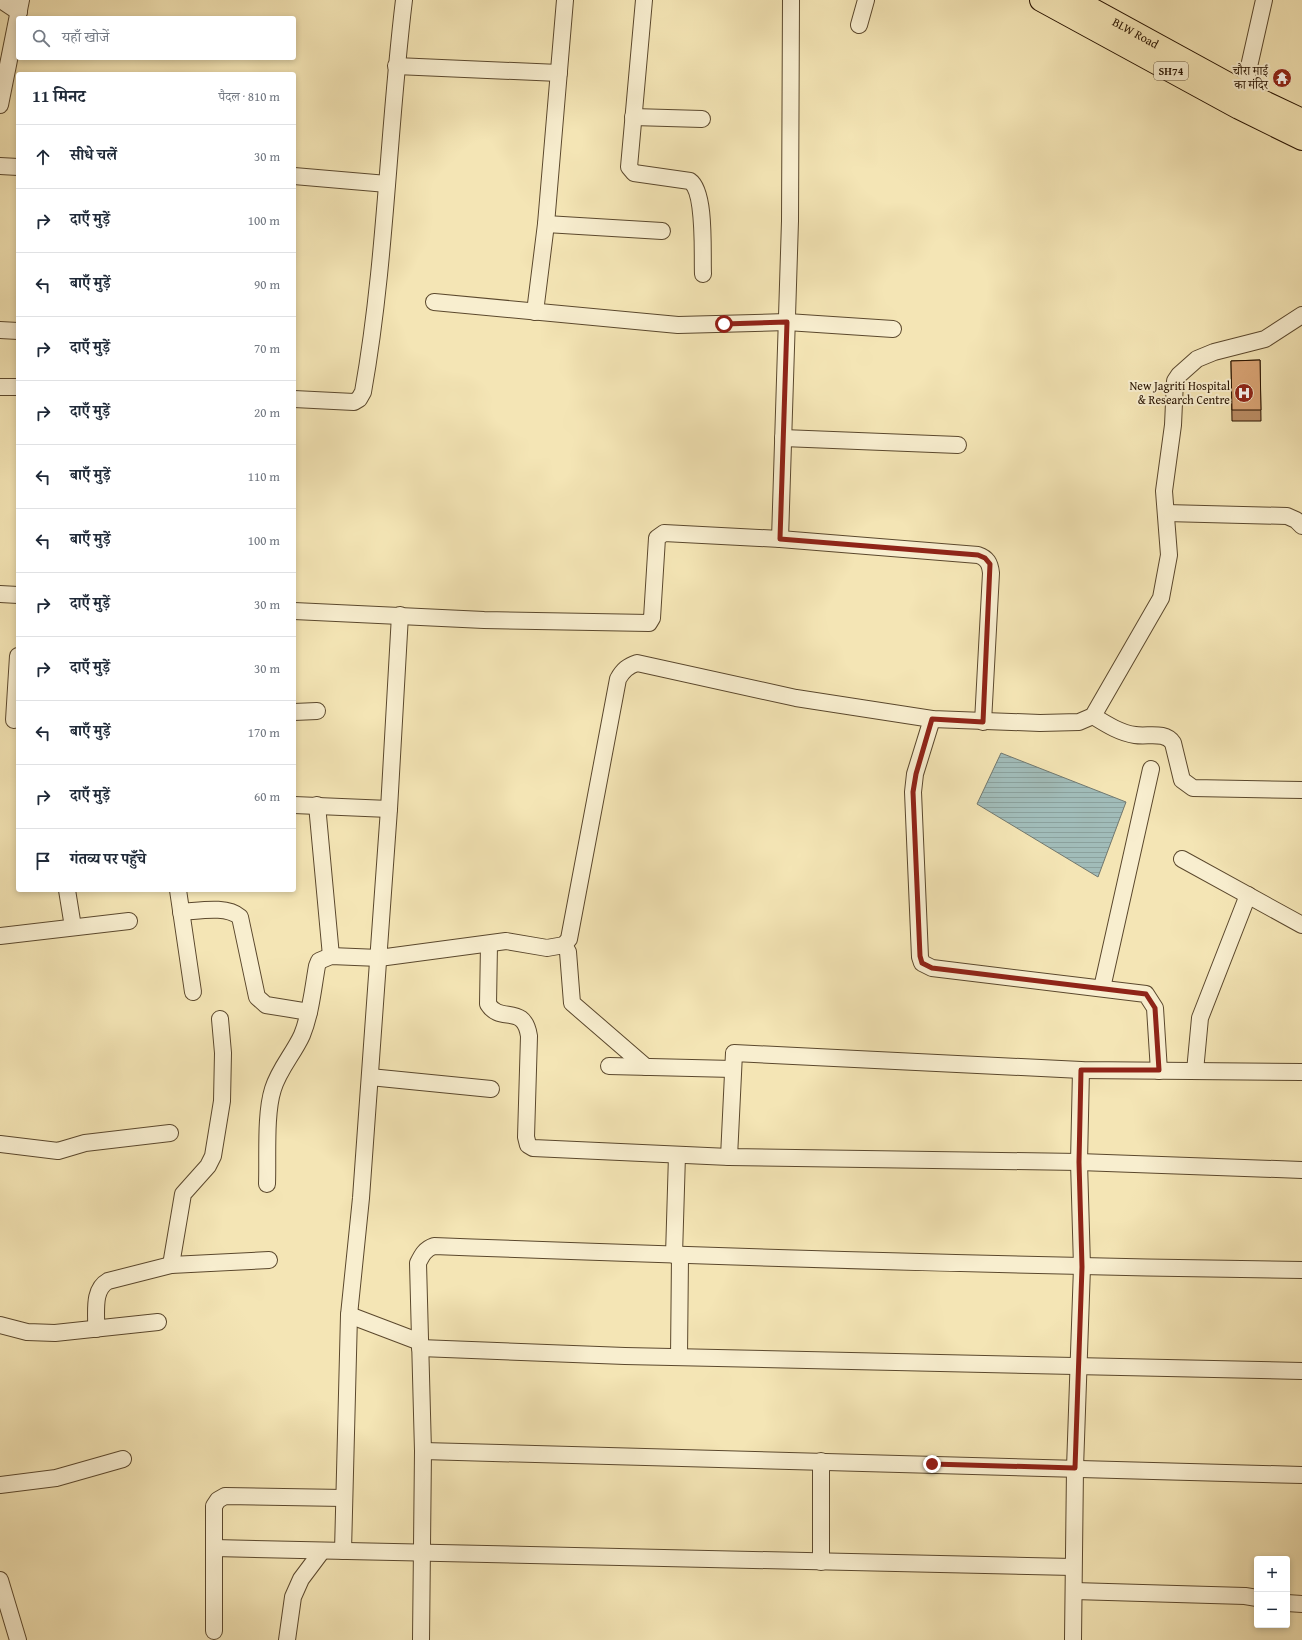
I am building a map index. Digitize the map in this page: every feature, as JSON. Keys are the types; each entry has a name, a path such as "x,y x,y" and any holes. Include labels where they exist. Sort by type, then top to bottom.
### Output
{"main road":[{"name":"SH74","path":"1041,0 1241,100 1302,139"},
{"name":"BLW Road","path":"1075,0 1241,100 1302,120"}],"street":[{"path":"1,0 19,14"},
{"path":"296,399 354,402 359,399 363,392 372,340 387,184 396,66 404,0"},
{"path":"535,312 546,224 565,0"},
{"path":"644,0 629,163 630,170 634,173 690,181 696,187 702,221 703,274"},
{"path":"780,539 790,221 791,0"},
{"path":"859,25 866,0"},
{"path":"1241,100 1264,0"},
{"path":"0,105 16,28"},
{"path":"396,66 559,73"},
{"path":"633,117 702,119"},
{"path":"0,166 16,167"},
{"path":"296,176 387,184"},
{"path":"546,224 662,231"},
{"path":"434,302 678,325 787,322 893,329"},
{"path":"267,1184 270,1104 273,1088 302,1035 309,1012 317,966 323,958 331,956 379,958 506,941 547,948 564,945 569,939 618,679 622,672 629,666 637,662 796,698 932,719 983,722 1079,722 1093,716 1161,598 1169,555 1164,491 1173,425 1175,381 1179,374 1197,359 1214,352 1264,339 1302,314"},
{"path":"0,330 16,331"},
{"path":"0,387 16,387"},
{"path":"783,438 958,445"},
{"path":"1166,513 1287,516 1301,524"},
{"path":"296,611 484,620 648,623 652,618 656,547 659,535 670,532 780,539 978,555 985,558 990,564 991,573 983,722"},
{"path":"0,594 16,596"},
{"path":"343,1551 349,1314 361,1198 379,958 400,615"},
{"path":"14,720 16,688"},
{"path":"296,712 317,711"},
{"path":"1093,716 1126,733 1170,738 1173,743 1182,780 1193,788 1302,790"},
{"path":"932,719 916,774 913,792 920,956 922,963 932,968 1146,994 1155,1008 1159,1070"},
{"path":"1102,988 1151,769"},
{"path":"296,805 389,809"},
{"path":"317,805 331,956"},
{"path":"1182,859 1302,925 1302,917"},
{"path":"67,892 73,927"},
{"path":"178,892 194,992"},
{"path":"1195,1071 1200,1018 1248,895"},
{"path":"181,912 226,910 234,912 240,917 257,997 266,1005 309,1012"},
{"path":"0,936 129,921"},
{"path":"489,944 488,1004 491,1010 519,1016 524,1020 528,1028 526,1137 528,1145 541,1150 729,1157 1079,1162 1302,1170"},
{"path":"564,945 568,952 572,1003 646,1067"},
{"path":"171,1265 183,1194 208,1166 213,1156 222,1100 223,1053 220,1019"},
{"path":"729,1157 734,1053 1081,1070 1302,1072"},
{"path":"609,1066 733,1069"},
{"path":"1073,1640 1075,1468 1082,1267 1079,1162 1081,1070"},
{"path":"370,1077 491,1089"},
{"path":"0,1144 58,1151 85,1143 170,1132"},
{"path":"677,1155 679,1357"},
{"path":"421,1640 423,1451 418,1263 422,1254 428,1248 434,1246 677,1256 1082,1267 1302,1270"},
{"path":"96,1329 98,1292 101,1285 108,1281 171,1265 269,1260"},
{"path":"349,1314 420,1345 679,1357 1302,1371"},
{"path":"0,1325 40,1333 55,1333 158,1322"},
{"path":"423,1451 1302,1475"},
{"path":"0,1485 56,1478 123,1460"},
{"path":"821,1461 821,1562"},
{"path":"214,1631 214,1506 218,1500 225,1496 344,1498"},
{"path":"214,1548 1074,1568"},
{"path":"287,1640 293,1596 301,1579 322,1551"},
{"path":"0,1580 18,1640"},
{"path":"1074,1591 1254,1598"},
{"path":"1290,1604 1302,1604"}],"water":[{"path":"1001,753 1126,802 1098,877 977,804"}],"building":[{"path":"1260,360 1261,410 1232,410 1231,361"}],"place":[{"name":"चौरा माई का मंदिर","path":"1282,78"},
{"name":"New Jagriti Hospital & Research Centre","path":"1244,393"}],"route":[{"path":"724,324 787,322 780,539 978,555 985,558 990,564 991,573 983,722 932,719 916,774 913,792 920,956 922,963 932,968 1146,994 1155,1008 1159,1070 1081,1070 1079,1162 1082,1267 1075,1468 932,1464"}]}
